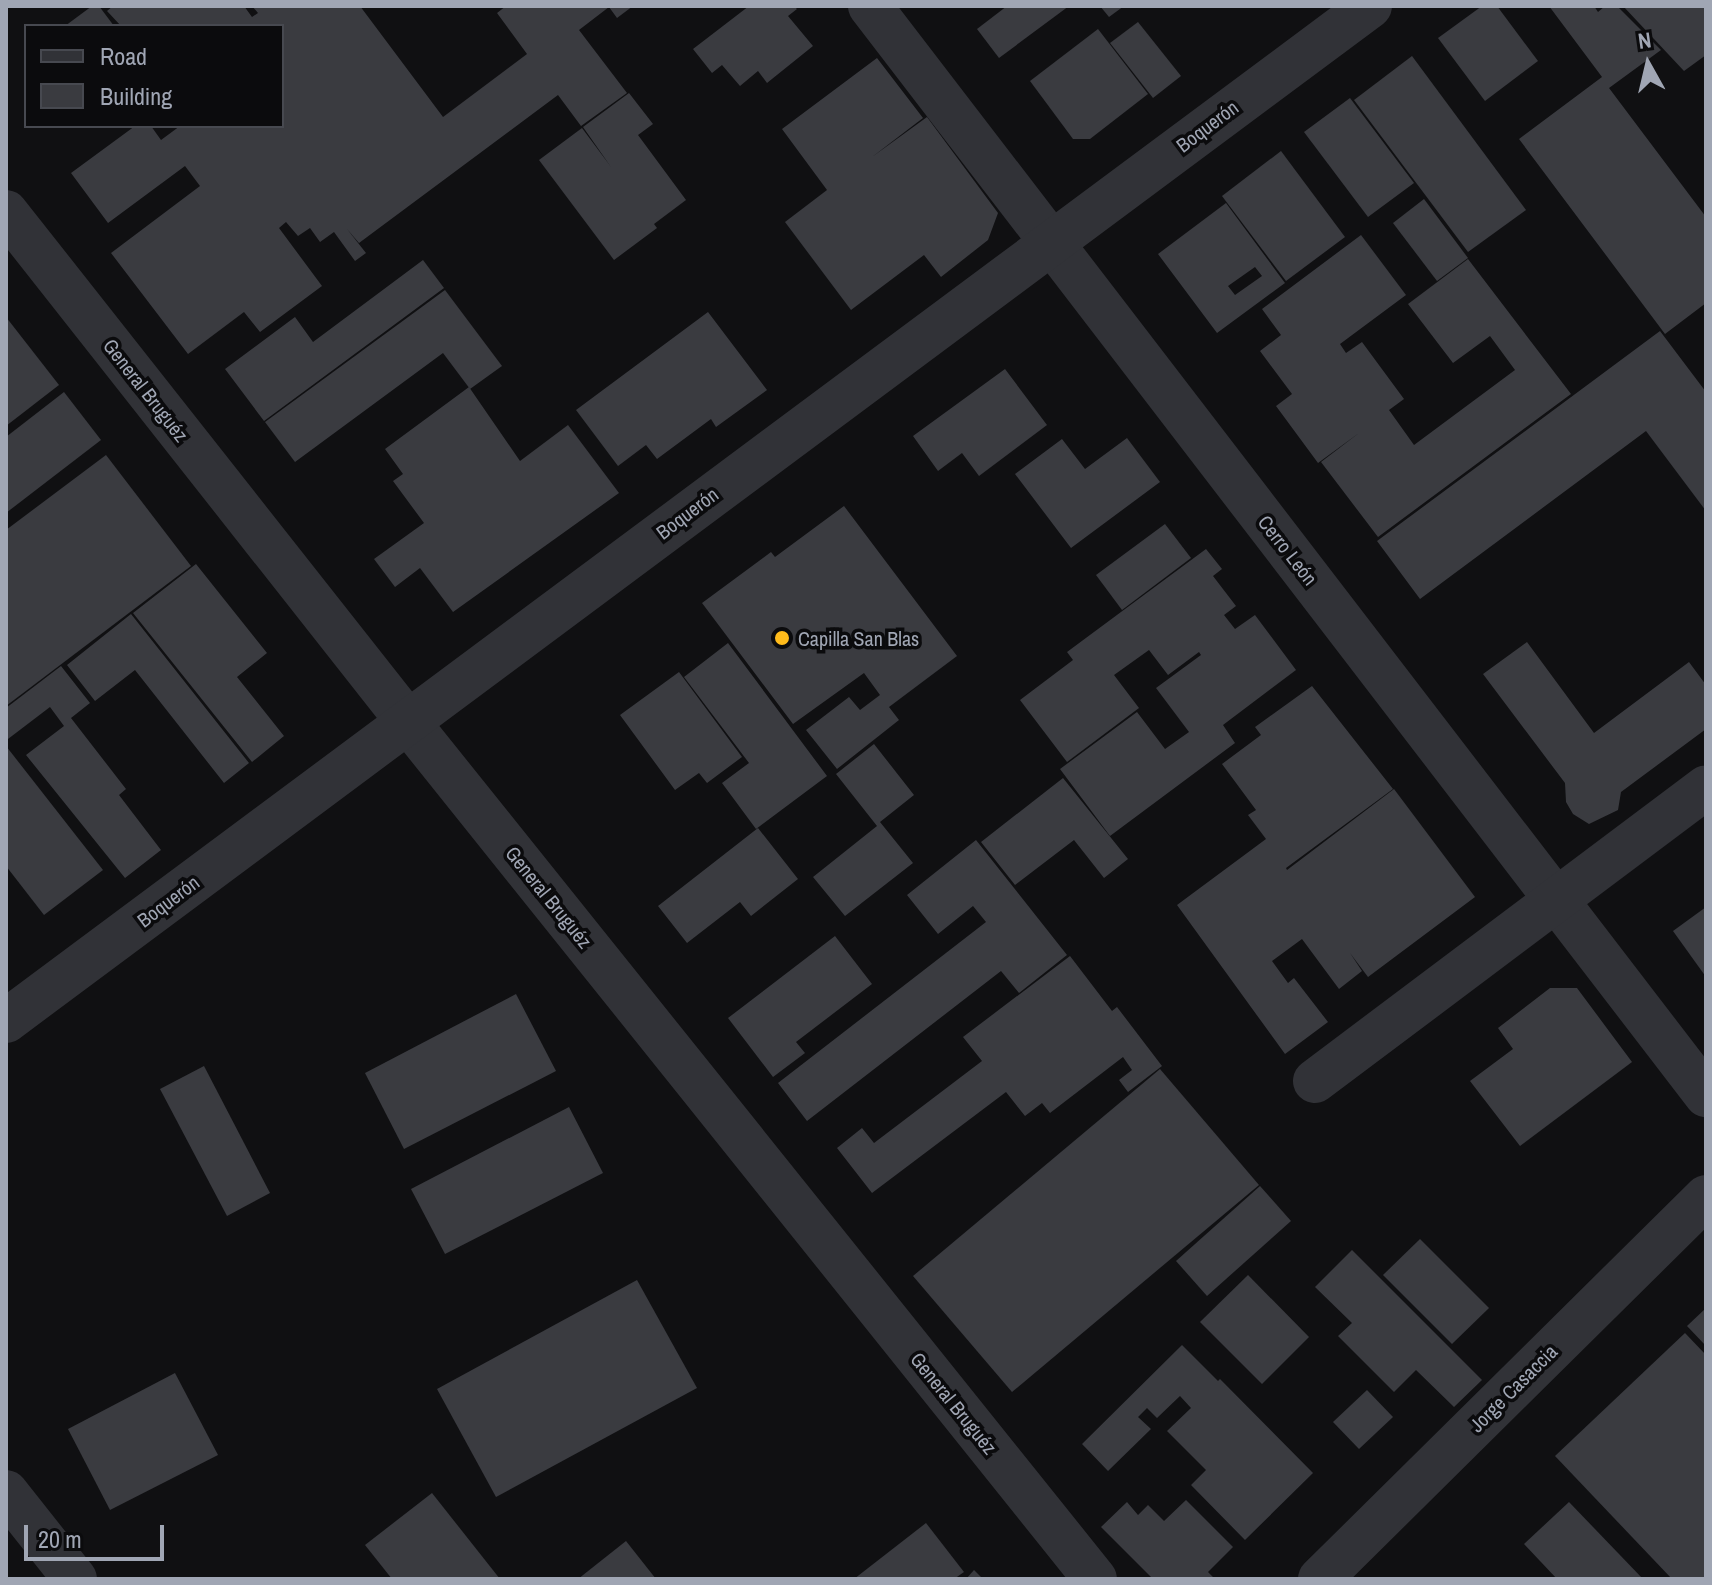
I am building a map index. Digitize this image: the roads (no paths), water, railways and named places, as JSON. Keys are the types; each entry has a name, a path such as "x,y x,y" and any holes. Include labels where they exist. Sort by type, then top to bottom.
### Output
{"street":[{"name":"Cerro León","path":"870,6 1706,1095"},
{"name":"Boquerón","path":"6,1021 1370,6"},
{"name":"General Bruguéz","path":"6,212 408,722 1095,1579"},
{"path":"1315,1081 1706,787"},
{"name":"Jorge Casaccia","path":"1320,1579 1706,1197"},
{"path":"6,1492 75,1579"}],"place":[{"name":"Capilla San Blas","path":"782,638"}]}
